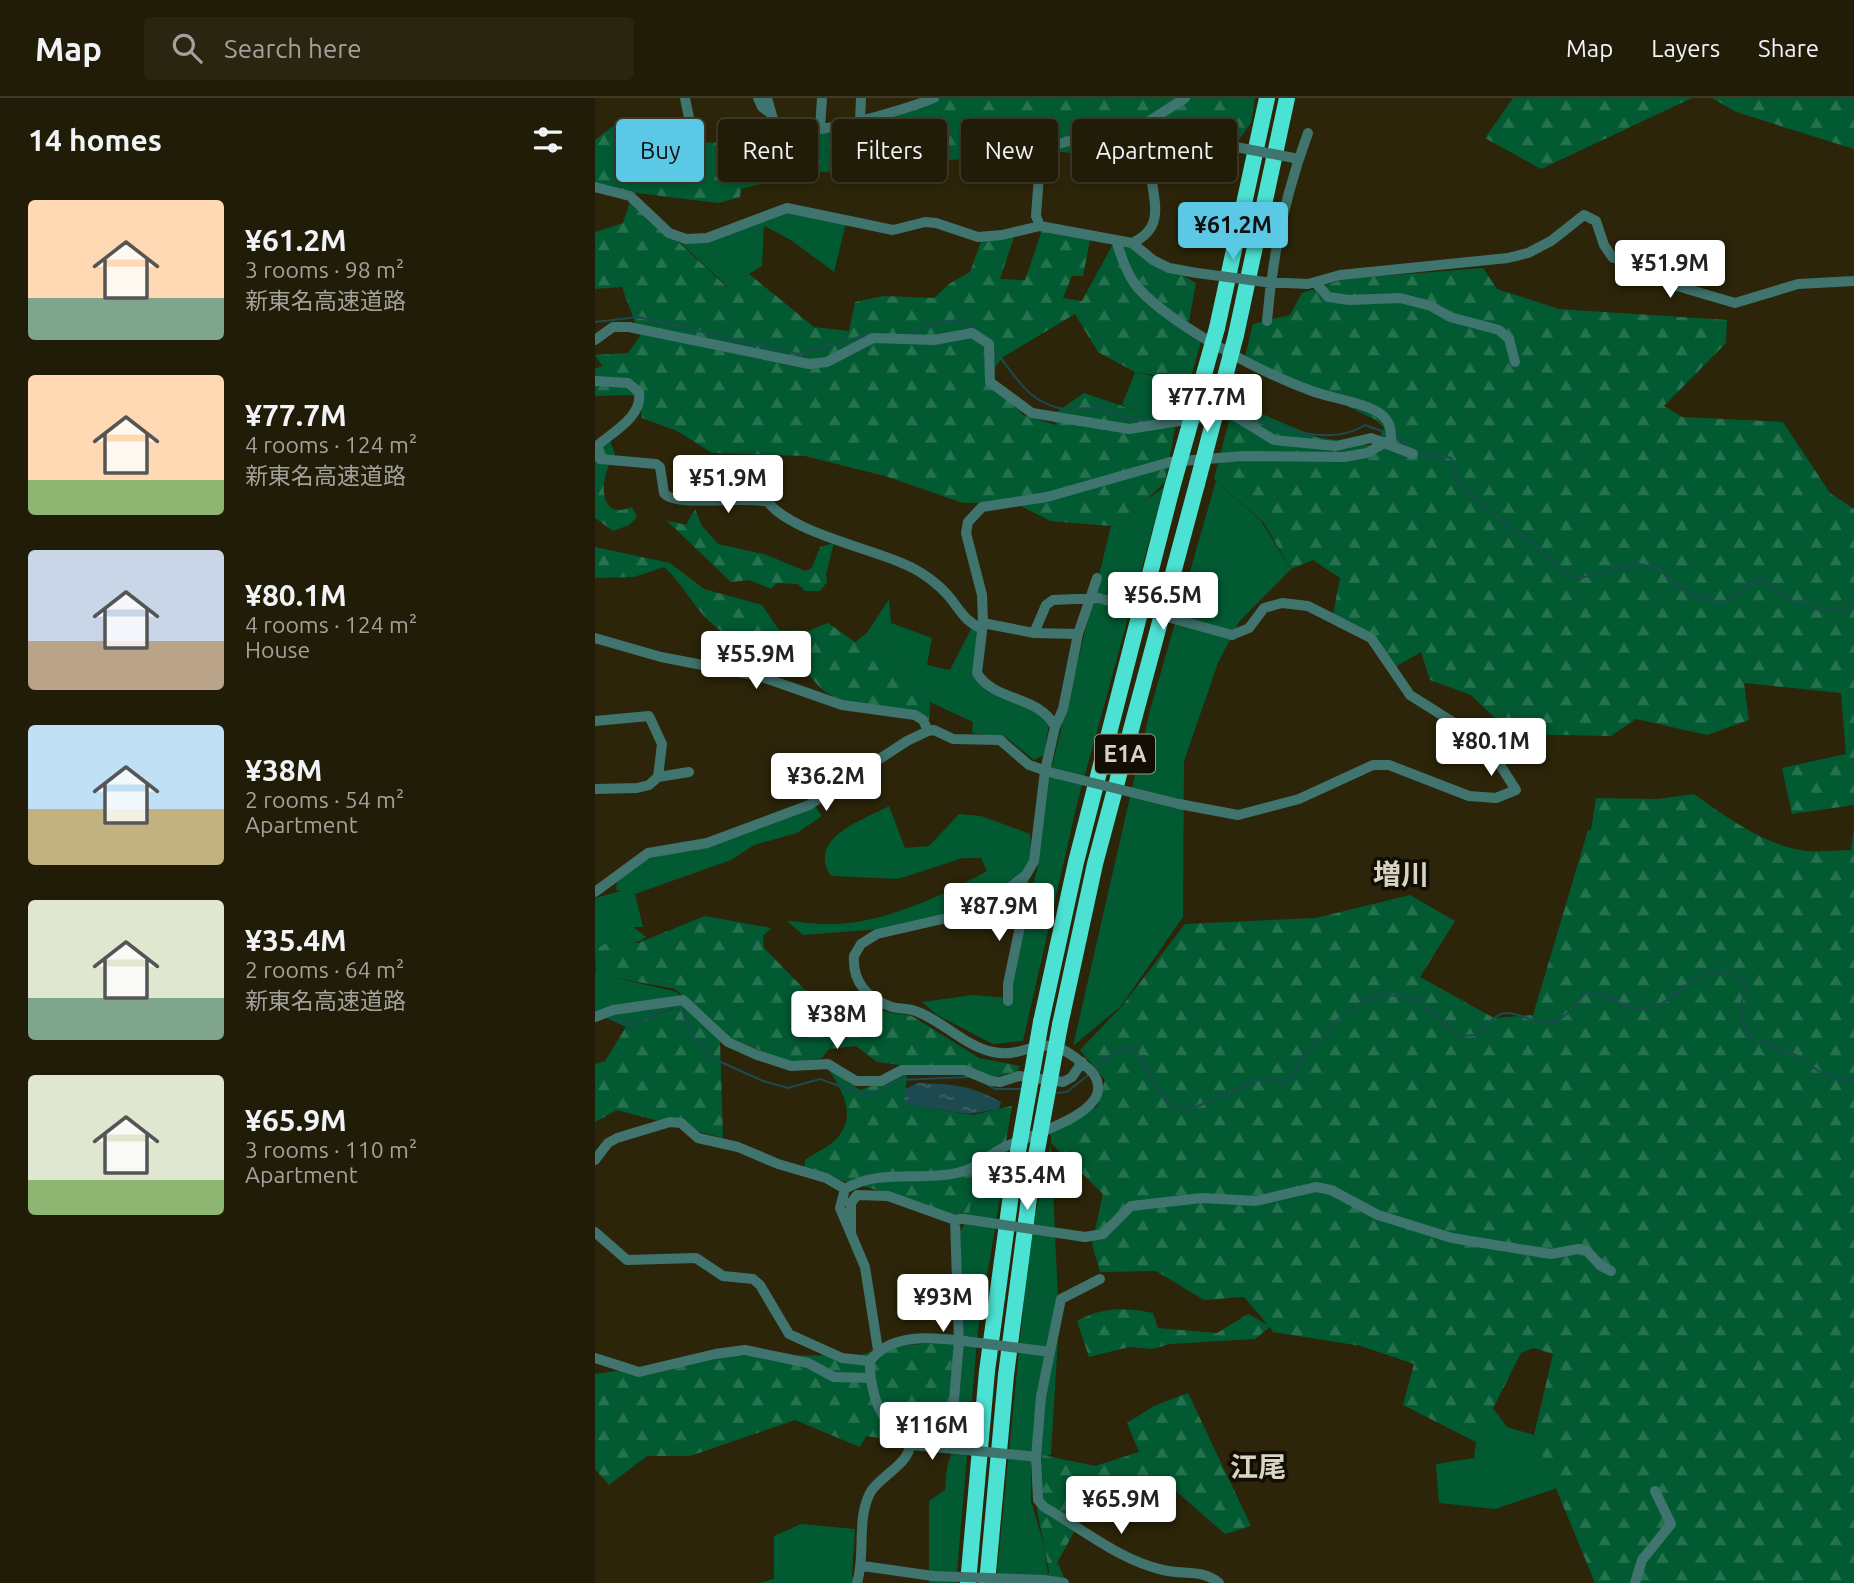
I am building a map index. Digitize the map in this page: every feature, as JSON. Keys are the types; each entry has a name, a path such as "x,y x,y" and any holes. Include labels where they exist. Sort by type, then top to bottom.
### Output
{"highway":[{"name":"E1A","path":"968,1583 987,1371 1013,1180 1041,1023 1076,862 1172,488 1217,328 1267,98"},
{"name":"E1A","path":"987,1583 1006,1375 1031,1183 1060,1025 1095,864 1236,335 1287,98"}],"street":[{"path":"685,98 689,119"},
{"path":"758,98 762,107 770,113"},
{"path":"767,98 770,113 780,131 832,126"},
{"path":"820,128 822,98"},
{"path":"860,119 861,98"},
{"path":"900,110 901,98"},
{"path":"867,119 934,98"},
{"path":"1040,226 1036,216 1040,162 1055,145 1112,129 1140,127 1185,98"},
{"path":"1268,321 1268,282 1296,158 1308,133"},
{"path":"1132,243 1145,237 1152,228 1155,210 1150,163 1159,158 1207,147 1236,148 1296,158"},
{"path":"595,187 630,197 669,233 685,239 707,238 787,208 893,230 925,222 978,236 1002,235 1040,226 1132,243 1153,260 1169,268 1268,282 1316,283 1340,275 1508,258 1528,253 1551,241 1584,215 1596,221 1604,245 1613,258 1638,257 1677,286 1709,298 1735,303 1798,284 1854,281"},
{"path":"1116,240 1122,259 1137,287 1169,314 1268,371 1310,391 1381,414 1391,425 1389,440"},
{"path":"1316,283 1328,297 1349,300 1400,298 1431,306 1450,317 1499,330 1509,339 1515,362"},
{"path":"595,340 613,327 629,327 809,364 827,362 873,338 934,340 972,332 989,344 990,382 1032,413 1129,429 1230,413 1274,440 1336,446 1371,438 1389,440 1413,454"},
{"path":"595,381 628,383 639,392 641,399 635,413 598,445 600,459 656,464 660,467 664,493 675,501 749,498 768,502 774,510 811,530 905,564 923,574 950,598 968,622 1034,633 1078,634"},
{"path":"1055,727 1043,710 981,679 976,665 982,625 982,595 966,533 968,522 982,507 1047,497 1170,462 1243,456 1344,457 1367,453 1389,440"},
{"path":"878,1350 865,1267 840,1208 845,1189 858,1181 902,1174 963,1171 1002,1148 1034,1137 1077,1114 1094,1101 1099,1087 1096,1076 1082,1062 1061,1048 1047,1045 999,1053 989,1051 944,1029 918,1012 891,1006 875,998 861,987 856,978 855,956 869,939 960,915 997,897 1021,880 1034,861 1055,727 1063,709 1078,634 1098,598 1097,578"},
{"path":"595,892 648,853 707,843 809,805 907,741 934,730 953,739 1000,740 1029,765 1049,772 1179,804 1238,815 1299,799 1373,765 1389,765 1469,796 1496,798 1516,790 1486,743 1409,695 1371,638 1308,606 1282,603 1264,608 1249,628 1232,635 1098,598 1053,600 1046,605 1034,633"},
{"path":"595,638 661,657 759,676 842,705 915,715 923,720 928,731"},
{"path":"595,721 649,716 662,744 659,777"},
{"path":"595,789 637,788 659,777 689,772"},
{"path":"1008,1001 1008,984 1027,893 1021,880"},
{"path":"596,1016 683,1000 728,1042 757,1055 791,1066 828,1064 851,1079 869,1082 881,1081 902,1070 964,1070 991,1081 1019,1076 1063,1082 1072,1077 1082,1062"},
{"path":"595,1160 608,1143 617,1138 670,1122 681,1124 698,1138 739,1147 778,1164 826,1178 845,1189"},
{"path":"852,1238 851,1203 857,1195 888,1196 960,1220 1085,1237 1103,1234 1131,1206 1202,1198 1255,1201 1316,1187 1332,1190 1378,1215 1452,1238 1552,1254 1577,1249 1587,1251 1601,1266 1611,1271"},
{"path":"953,1449 962,1341 960,1220"},
{"path":"595,1232 627,1260 697,1258 723,1276 753,1279 760,1285 789,1334 842,1358 870,1361"},
{"path":"1100,1279 1061,1299 1047,1351 1032,1457 1038,1500 1044,1507 1137,1562 1166,1571 1210,1574 1220,1583"},
{"path":"857,1583 863,1566 863,1509 871,1490 907,1454 910,1445 903,1429 882,1414 870,1378 870,1361 878,1350 885,1345 915,1339 962,1341 1047,1351"},
{"path":"595,1358 639,1372 715,1354 745,1350 808,1363 834,1377 870,1378"},
{"path":"910,1445 1032,1457"},
{"path":"1635,1583 1642,1560 1671,1524 1655,1491"},
{"path":"863,1566 933,1576 1064,1583"}],"green space":[{"path":"937,98 1255,98 1251,123 1237,142 1237,119 1072,119 1072,153 1058,152 1058,119 961,119 961,159 947,161 947,119 867,119"},
{"path":"1513,98 1692,98 1541,169 1485,138"},
{"path":"1712,98 1854,98 1854,149 1736,112"},
{"path":"613,126 616,128 616,182 704,182 704,143 718,142 718,182 768,182 741,189 740,197 719,203 595,188 595,140"},
{"path":"832,126 832,171 818,173 818,129"},
{"path":"631,198 727,287 749,274 814,327 849,331 855,302 883,296 934,298 949,284 970,272 982,239 1015,234 1000,279 1025,280 1042,230 1090,240 1083,276 1072,276 1063,298 1082,301 1114,242 1133,247 1196,283 1188,326 1202,338 1190,381 1135,372 1098,352 1075,314 1003,357 987,378 1023,415 1056,425 1055,413 1084,393 1137,411 1147,427 1175,428 1165,482 1134,512 1111,526 1051,521 1012,502 963,503 885,476 805,456 712,453 677,431 642,418 640,403 632,395 595,396 595,369 602,366 595,355 628,353 640,336 622,287 595,289 595,232 623,223"},
{"path":"787,208 847,219 834,272 791,240 764,226 762,266 728,287 671,234 687,239"},
{"path":"1483,268 1497,289 1559,309 1727,320 1726,343 1664,406 1682,417 1783,422 1830,493 1854,509 1854,805 1792,814 1782,768 1846,754 1841,693 1744,683 1749,720 1707,735 1636,719 1611,736 1511,734 1471,695 1430,680 1421,652 1395,667 1371,638 1333,615 1340,578 1313,560 1291,569 1264,523 1214,479 1231,413 1262,414 1316,437 1375,446 1384,428 1376,420 1245,357 1253,324 1290,315 1302,293 1344,279"},
{"path":"1135,372 1189,384 1175,428 1147,427 1137,411 1122,405"},
{"path":"610,441 615,454 606,473 606,502 612,508 620,510 632,507 637,517 629,525 613,531 595,518 595,443"},
{"path":"1216,481 1261,521 1291,569 1239,622 1218,663 1184,761 1183,917 1121,1006 1073,1046 1150,710"},
{"path":"1164,487 1077,804 1023,1041 993,1044 937,1015 922,1002 973,995 1007,998 1017,941 1037,870 1050,774 1111,526"},
{"path":"695,509 702,526 718,544 767,555 805,571 812,568 820,547 834,543 826,574 827,582 820,591 805,591 798,584 777,583 771,589 749,580 731,582 666,520 686,525"},
{"path":"595,547 670,563 704,589 762,605 779,630 808,631 828,623 855,642 867,633 915,679 930,701 929,720 896,709 845,701 817,684 806,668 740,643 705,617 664,567 634,577 595,578"},
{"path":"889,599 891,623 932,638 927,665 950,670 971,629 976,629 979,644 976,676 1050,717 1044,755 1034,760 1007,738 972,733 973,722 932,703 867,633"},
{"path":"1694,794 1747,830 1792,848 1812,851 1851,850 1854,827 1854,1583 1595,1583 1534,1435 1553,1354 1534,1348 1521,1353 1476,1442 1403,1405 1414,1364 1361,1346 1273,1332 1270,1327 1255,1339 1170,1344 1153,1349 1129,1347 1089,1357 1077,1321 1105,1311 1123,1309 1153,1313 1158,1328 1217,1333 1248,1314 1268,1325 1244,1297 1204,1300 1156,1271 1100,1272 1092,1244 1103,1194 1052,1144 1050,1131 1097,1107 1105,1080 1080,1050 1122,1006 1185,924 1316,918 1410,895 1455,921 1420,977 1494,1018 1533,1015 1588,830 1591,830 1596,798 1658,799"},
{"path":"889,806 905,848 929,846 959,814 981,816 1030,834 1032,865 1029,884 1017,882 955,917 919,926 803,935 787,921 830,924 875,918 934,898 987,871 981,858 963,858 898,879 831,876 825,863 826,851 832,841 853,824"},
{"path":"816,807 822,816 797,833 754,845 731,860 635,894 643,927 633,927 646,937 634,943 608,945 595,951 595,898 621,891 616,890 617,881 655,853"},
{"path":"705,916 771,928 763,936 764,948 816,1001 912,1016 979,1058 1020,1066 1017,1072 993,1077 877,1062 856,1046 829,1049 822,1058 790,1063 729,1037 675,989 596,974 595,951 607,942 638,943"},
{"path":"595,973 677,992 689,1010 673,1008 626,1027 595,1013"},
{"path":"674,1008 689,1010 720,1040 723,1138 617,1110 595,1122 595,1064 605,1061 626,1027"},
{"path":"828,1069 860,1090 907,1074 905,1104 972,1115 1012,1106 1003,1159 972,1193 969,1216 945,1213 870,1188 804,1171 805,1160 835,1140 844,1129 847,1111 845,1102"},
{"path":"1051,1144 1059,1322 1051,1454 1031,1464 1031,1501 1044,1545 1048,1574 1058,1563 1065,1580 996,1583 1030,1239"},
{"path":"1003,1159 1011,1163 999,1204 978,1330 956,1583 929,1583 929,1501 945,1490 947,1467 956,1439 964,1335 960,1232 969,1215 969,1193"},
{"path":"956,1342 950,1448 866,1436 860,1447 795,1420 690,1456 647,1456 609,1485 595,1469 595,1374 729,1356 861,1355 889,1346"},
{"path":"1188,1393 1251,1526 1225,1534 1161,1478 1093,1497 1050,1576 1037,1510 1042,1455 1095,1466 1139,1452 1127,1423 1154,1406"},
{"path":"1492,1407 1507,1427 1534,1435 1557,1488 1495,1509 1439,1503 1436,1464 1474,1458 1476,1442"},
{"path":"801,1524 855,1529 852,1576 858,1583 759,1583 774,1579 774,1536"}],"water":[{"path":"918,1083 961,1086 1001,1102 999,1109 969,1114 904,1104 905,1089"}],"waterway":[{"path":"595,322 638,317 798,354 870,334"},
{"path":"906,334 927,325 963,319 975,330"},
{"path":"995,351 1023,387 1051,406 1063,409 1096,409 1131,419 1154,420"},
{"path":"1224,405 1252,410 1261,423 1314,435 1340,434 1365,425 1387,433"},
{"path":"1396,436 1414,449"},
{"path":"1418,452 1451,458 1458,482 1506,525 1531,541 1566,574 1581,578 1633,563 1658,568 1679,588 1720,604 1761,580 1794,602 1806,603 1818,610 1854,607"},
{"path":"1095,1069 1103,1060 1127,1048 1136,1051 1163,1096 1178,1108 1189,1110 1258,1080 1285,1083 1294,1078 1299,1059 1325,1036 1341,1016 1371,998 1391,995 1419,1001 1461,1036 1479,1035 1494,1018 1502,1014 1509,1013 1541,1022 1558,1020 1586,993 1601,995 1636,1009 1644,1009 1669,999 1699,976 1725,973 1743,980 1745,993 1741,1004 1744,1028 1750,1038 1794,1054 1820,1072 1854,1084"},
{"path":"680,1006 692,1037 701,1043 712,1058 763,1081 788,1088 820,1079 867,1096 900,1080 968,1077"},
{"path":"610,1017 634,1025 669,1007"},
{"path":"1054,1093 1067,1092 1088,1075"},
{"path":"986,1084 995,1089 1021,1089"}],"district":[{"name":"増川","path":"1401,874"},
{"name":"江尾","path":"1258,1467"}]}
